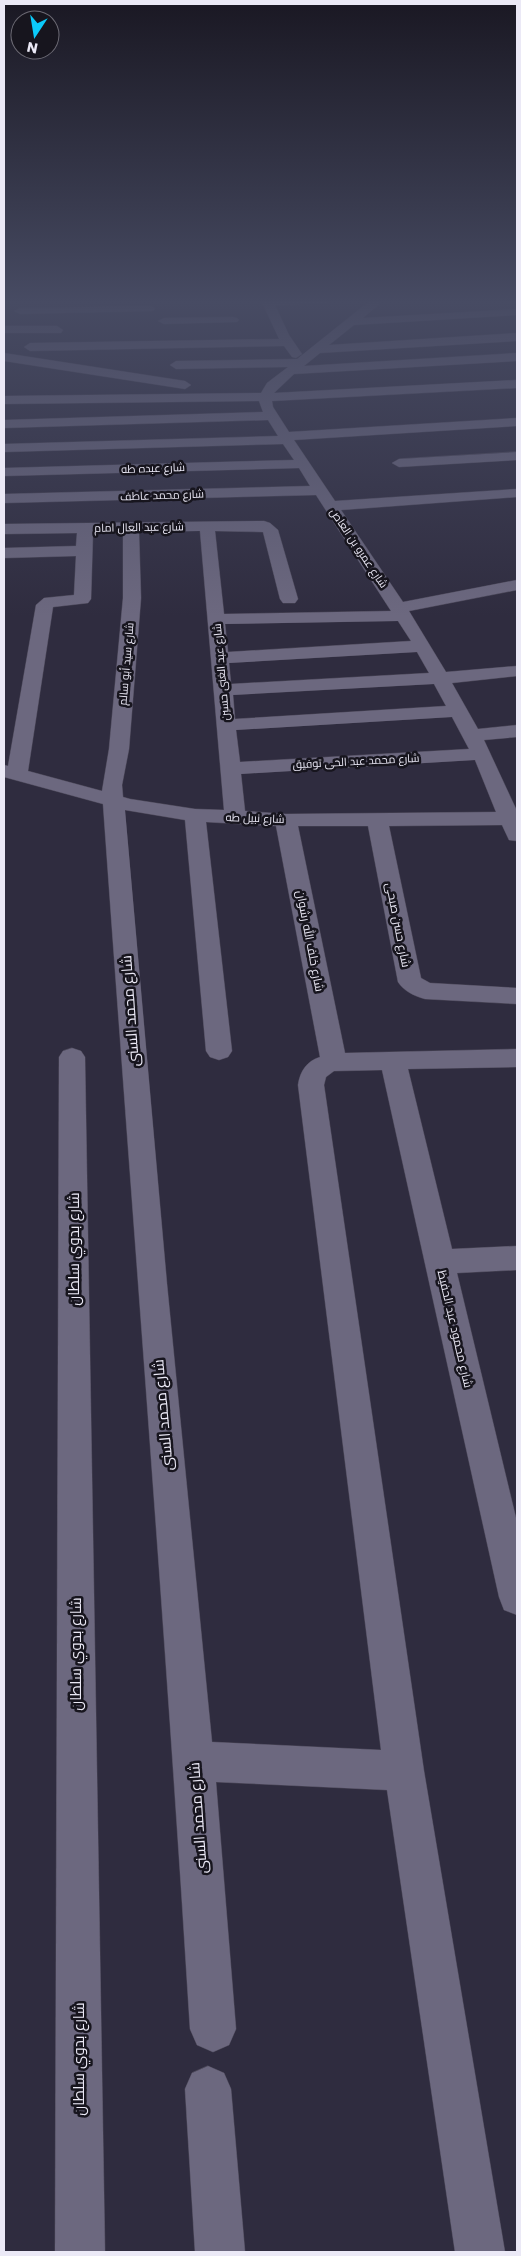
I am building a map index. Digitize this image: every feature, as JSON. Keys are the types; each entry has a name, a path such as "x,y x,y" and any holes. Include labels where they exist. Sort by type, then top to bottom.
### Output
{"street":[{"path":"33,528 41,405"},
{"name":"شارع عمرو بن العاص","path":"266,405 271,416 423,646 460,711 514,820"},
{"path":"4,424 271,416"},
{"path":"362,416 370,430"},
{"path":"4,448 286,438 370,430 517,422"},
{"path":"457,426 497,494"},
{"path":"398,463 517,456"},
{"name":"شارع عبده طه","path":"4,472 303,464"},
{"name":"شارع محمد عاطف","path":"4,499 321,490"},
{"path":"331,506 517,493"},
{"name":"شارع عبد الغنى حسين","path":"207,526 235,818"},
{"name":"شارع عبد العال امام","path":"4,529 264,526 268,528 271,534 289,599"},
{"name":"شارع سيد أبو سالم","path":"114,800 112,785 118,748 132,598 131,527"},
{"path":"10,773 45,606 50,602 80,600 82,598 85,528"},
{"path":"4,553 84,551"},
{"path":"216,619 402,612 517,585"},
{"path":"220,658 423,646"},
{"path":"222,690 441,678 517,671"},
{"path":"226,725 460,711"},
{"path":"472,735 517,731"},
{"name":"شارع محمد عبد الحى توفيق","path":"230,769 482,754"},
{"name":"شارع نبيل طه","path":"10,773 144,808 196,816 286,820 514,820"},
{"name":"شارع محمد السنى","path":"114,800 152,1284 194,1761 213,2030"},
{"path":"196,816 219,1051"},
{"name":"شارع حسن صبحى","path":"377,819 410,982 425,991 517,996"},
{"name":"شارع خلف الله رشوان","path":"286,820 334,1062"},
{"name":"شارع بدوي سلطان","path":"72,1057 80,2252"},
{"path":"480,2252 404,1771 311,1077 324,1064 334,1062 517,1058"},
{"name":"شارع محمود عبد الحفيظ","path":"393,1060 517,1597"},
{"path":"440,1262 517,1258"},
{"path":"194,1761 404,1771"},
{"path":"208,2089 220,2252"}]}
